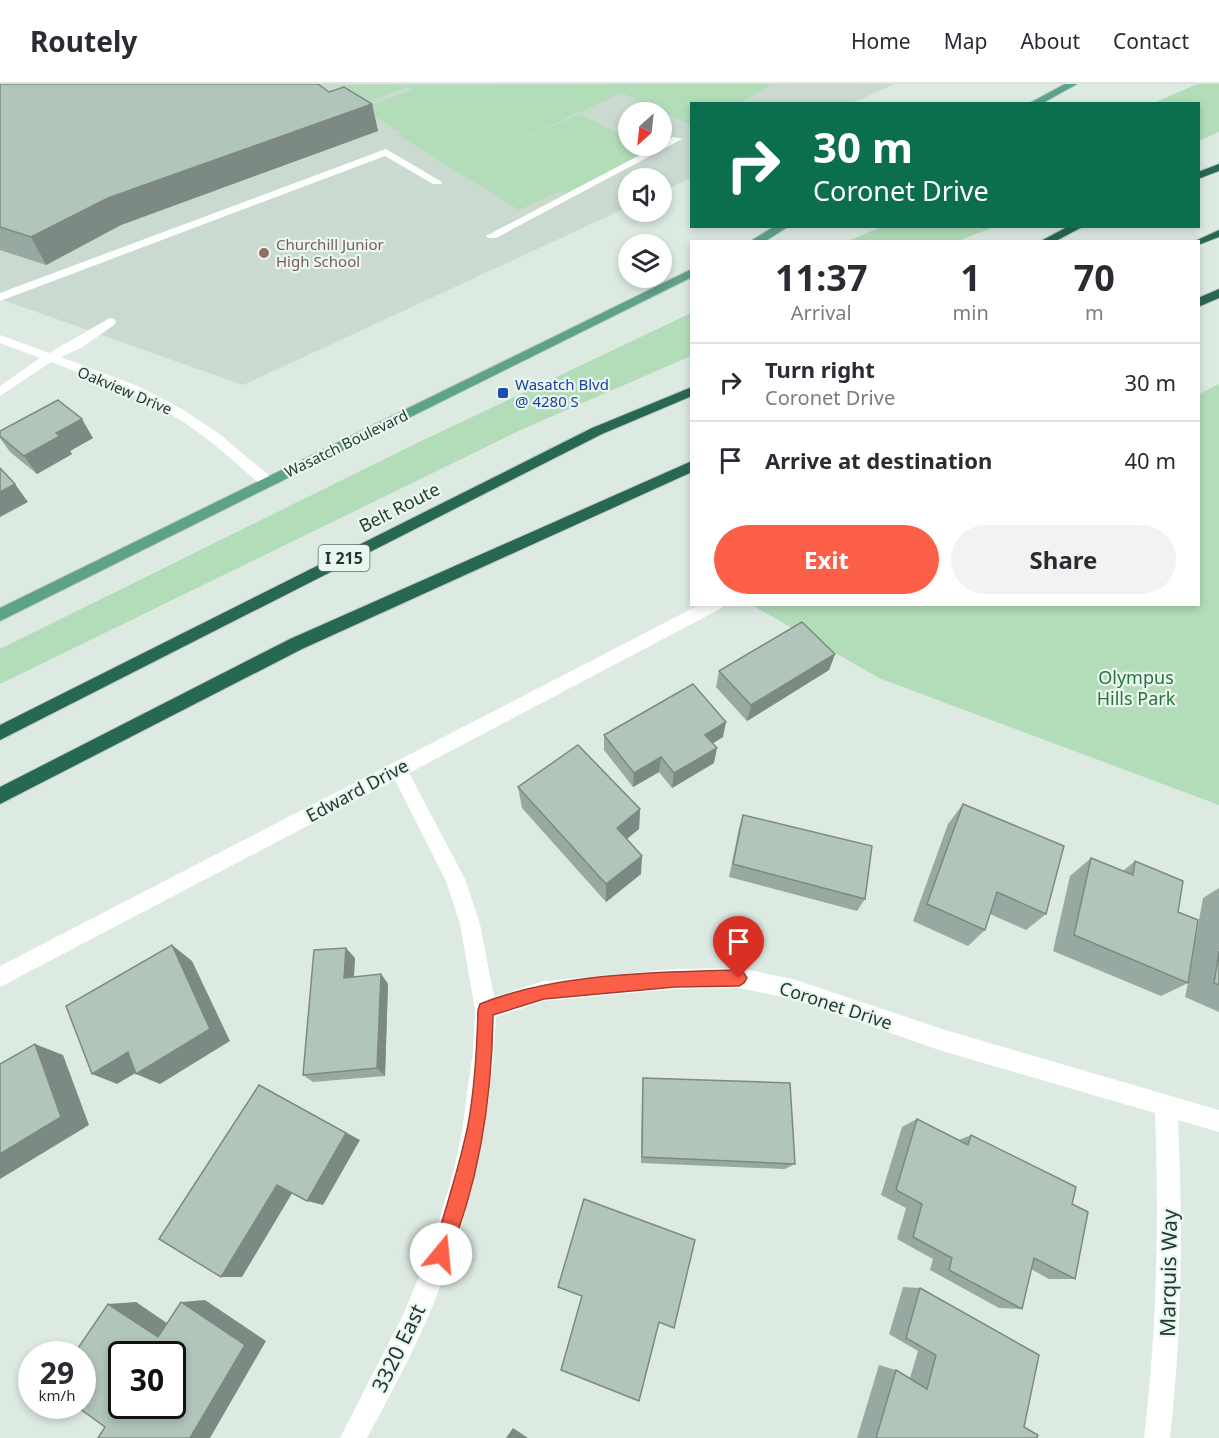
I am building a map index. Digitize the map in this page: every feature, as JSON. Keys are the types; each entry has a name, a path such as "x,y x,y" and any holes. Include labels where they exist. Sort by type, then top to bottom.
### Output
{"highway":[{"path":"1200,175 1219,167"},
{"path":"1048,240 1075,228"},
{"path":"1200,241 1219,232"},
{"path":"1200,302 1219,293"},
{"name":"Belt Route","path":"0,733 597,431 690,392"},
{"path":"0,796 296,644 690,467"},
{"path":"631,492 690,474"}],"main road":[{"path":"1037,102 1072,84"},
{"path":"758,240 780,228"},
{"name":"Wasatch Boulevard","path":"0,615 690,273"}],"street":[{"path":"492,237 677,139"},
{"path":"0,297 386,152 437,182"},
{"path":"0,392 49,358 76,345 110,322"},
{"name":"Oakview Drive","path":"0,339 143,394 180,414 267,482"},
{"name":"Edward Drive","path":"0,977 712,606"},
{"path":"398,769 455,879 470,924 486,1010"},
{"name":"Coronet Drive","path":"486,1010 544,991 675,979 739,978 793,989 942,1040 1219,1121"},
{"name":"3320 East","path":"353,1438 412,1324 441,1254 462,1187 478,1113 484,1064 486,1010"},
{"name":"Marquis Way","path":"1157,1438 1167,1345 1170,1267 1170,1194 1166,1107"}],"shaded area":[{"name":"Churchill Junior High School","path":"0,84 895,84 854,102 690,102 690,178 672,187 672,168 618,168 618,212 243,385 0,299"}],"green space":[{"path":"772,84 742,102 690,102 689,124 672,116 672,102 641,102 622,93 490,153 580,114 618,133 618,156 641,156 563,194 559,192 519,210 398,135 401,133 372,115 356,111 412,90 407,87 365,103 336,85"},
{"path":"1197,84 1219,84 1219,132 1200,141 1200,102 1156,102"},
{"path":"879,228 991,228 961,240 850,240"},
{"path":"690,313 690,356 525,428 0,684 0,649 413,445"},
{"name":"Olympus Hills Park","path":"1219,384 1219,805 879,678 754,606 1200,606 1200,394"}],"building":[{"path":"0,84 318,84 329,92 344,87 372,104 108,198 31,237 0,227"},
{"path":"58,400 82,419 56,433 60,436 24,456 0,436 0,431"},
{"path":"0,468 15,484 0,492"},
{"path":"802,622 835,654 751,705 719,671"},
{"path":"693,684 726,722 705,735 717,748 674,773 661,757 634,773 604,735"},
{"path":"578,745 640,809 617,828 642,856 606,884 518,787"},
{"path":"963,804 1064,846 1046,914 997,892 985,930 927,904"},
{"path":"743,815 872,846 865,899 733,864"},
{"path":"1091,858 1133,875 1135,861 1183,881 1178,912 1198,920 1188,983 1074,935"},
{"path":"172,945 210,1029 136,1074 128,1052 92,1074 66,1006"},
{"path":"346,948 344,978 381,974 377,1068 303,1075 314,950"},
{"path":"1219,951 1219,985 1214,983"},
{"path":"35,1044 61,1117 0,1154 0,1064"},
{"path":"643,1078 790,1083 795,1164 642,1157"},
{"path":"259,1085 346,1133 307,1201 277,1185 221,1277 159,1239"},
{"path":"917,1119 968,1145 971,1135 1076,1187 1072,1204 1088,1212 1075,1279 1034,1258 1022,1309 949,1270 952,1258 913,1237 922,1204 896,1190"},
{"path":"584,1199 695,1240 674,1328 659,1322 639,1401 561,1370 582,1296 558,1287"},
{"path":"920,1288 1039,1355 1024,1427 1038,1435 1037,1438 876,1438 896,1370 927,1389 936,1355 906,1338"},
{"path":"181,1302 245,1345 190,1438 98,1438 105,1427 94,1419 96,1419 96,1341 83,1341 108,1304 158,1337"}],"place":[{"name":"Churchill Junior High School","path":"264,253"},
{"name":"Wasatch Blvd @ 4280 S","path":"503,393"}],"route":[{"path":"441,1254 462,1187 477,1123 484,1064 486,1010 544,991 675,979 739,978"}]}
